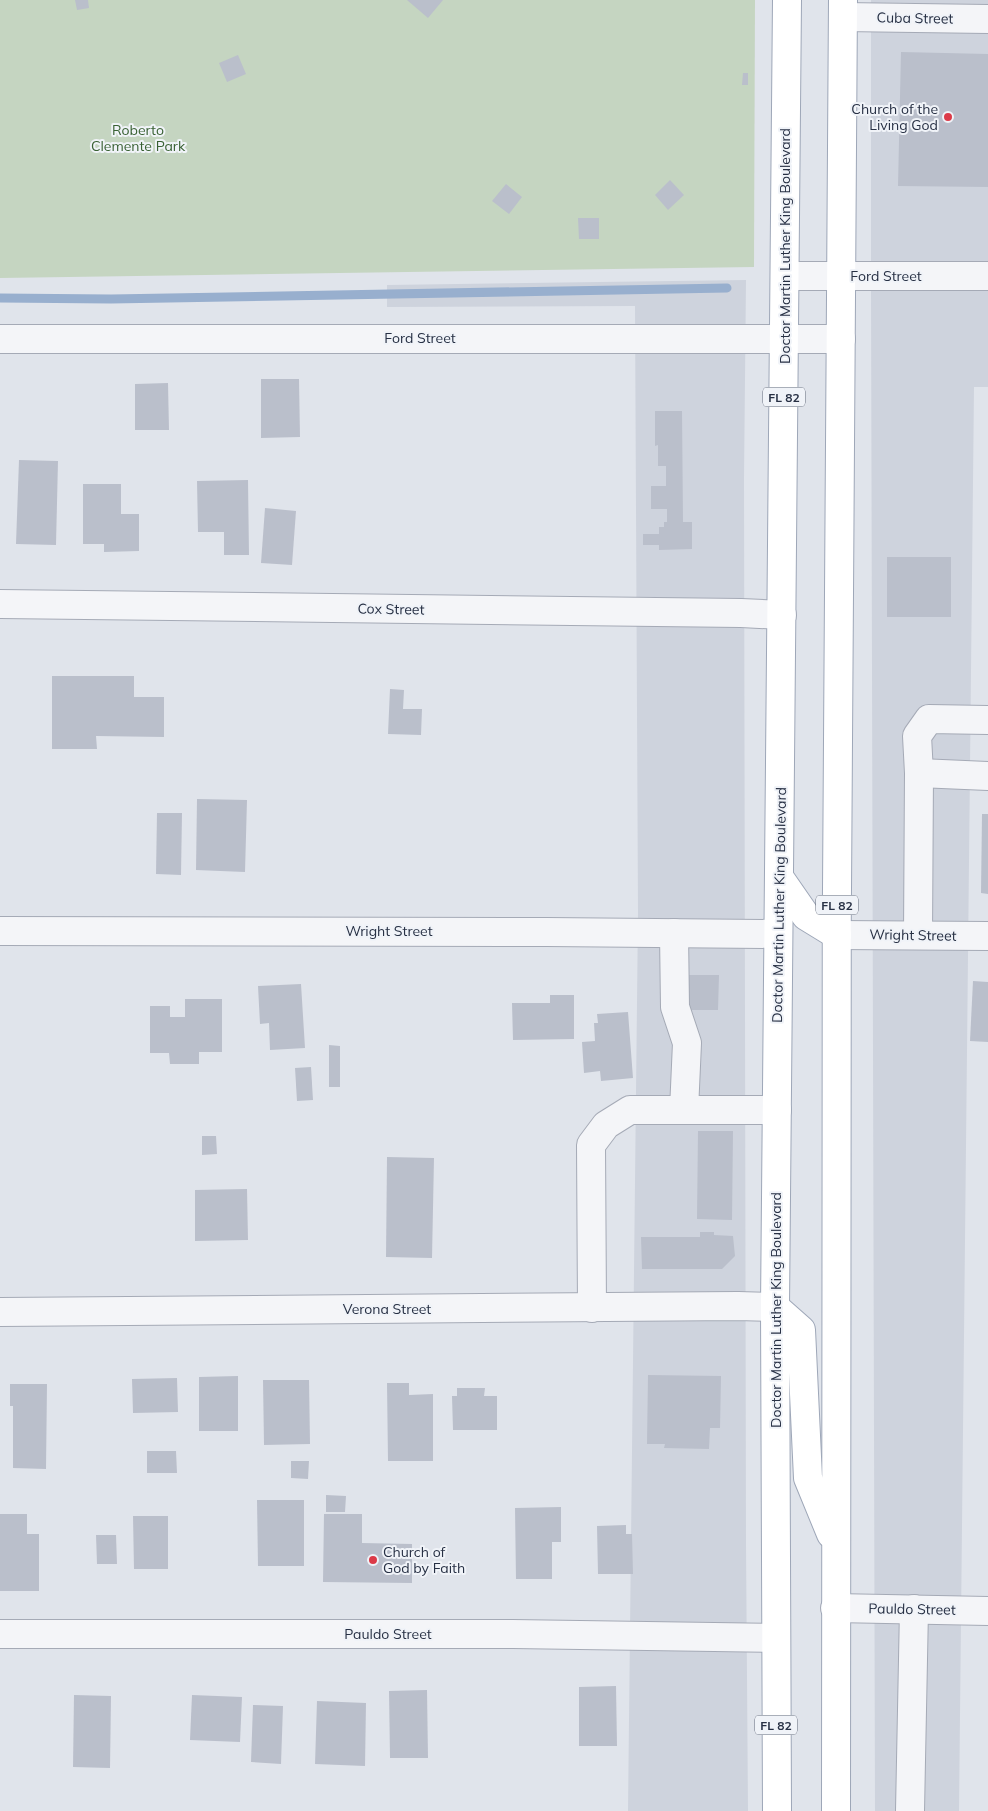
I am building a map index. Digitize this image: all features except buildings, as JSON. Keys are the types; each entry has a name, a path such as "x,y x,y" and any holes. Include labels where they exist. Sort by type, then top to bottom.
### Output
{"main road":[{"name":"Doctor Martin Luther King Boulevard","path":"777,1811 775,1307 786,0"},
{"name":"FL 82","path":"836,1811 837,935 843,9"},
{"path":"779,877 806,916 837,935"},
{"path":"775,1307 801,1330 808,1478 836,1547"}],"street":[{"name":"Cuba Street","path":"843,9 988,19"},
{"name":"Ford Street","path":"785,276 988,276"},
{"name":"Ford Street","path":"0,339 841,338"},
{"name":"Cox Street","path":"0,604 782,615"},
{"path":"918,935 919,773 917,736 929,719 988,720"},
{"path":"919,773 988,776"},
{"name":"Wright Street","path":"0,931 778,934"},
{"path":"674,933 674,1007 686,1043 684,1110"},
{"name":"Wright Street","path":"837,935 988,936"},
{"path":"592,1308 591,1145 606,1125 630,1110 776,1110"},
{"name":"Verona Street","path":"0,1312 775,1307"},
{"name":"Pauldo Street","path":"835,1608 988,1610"},
{"path":"910,1811 914,1609"},
{"name":"Pauldo Street","path":"0,1634 513,1634 776,1638"}],"shaded area":[{"path":"871,0 988,0 988,261 871,261"},
{"path":"746,280 744,478 748,1811 628,1811 638,913 635,306 387,307 387,285"},
{"path":"871,290 988,290 988,387 974,387 959,1811 875,1811"}],"green space":[{"name":"Roberto Clemente Park","path":"0,0 755,0 754,267 0,278"}],"waterway":[{"path":"0,298 111,299 727,288"}],"place":[{"name":"Church of the Living God","path":"948,117"},
{"name":"Church of God by Faith","path":"373,1560"}]}
